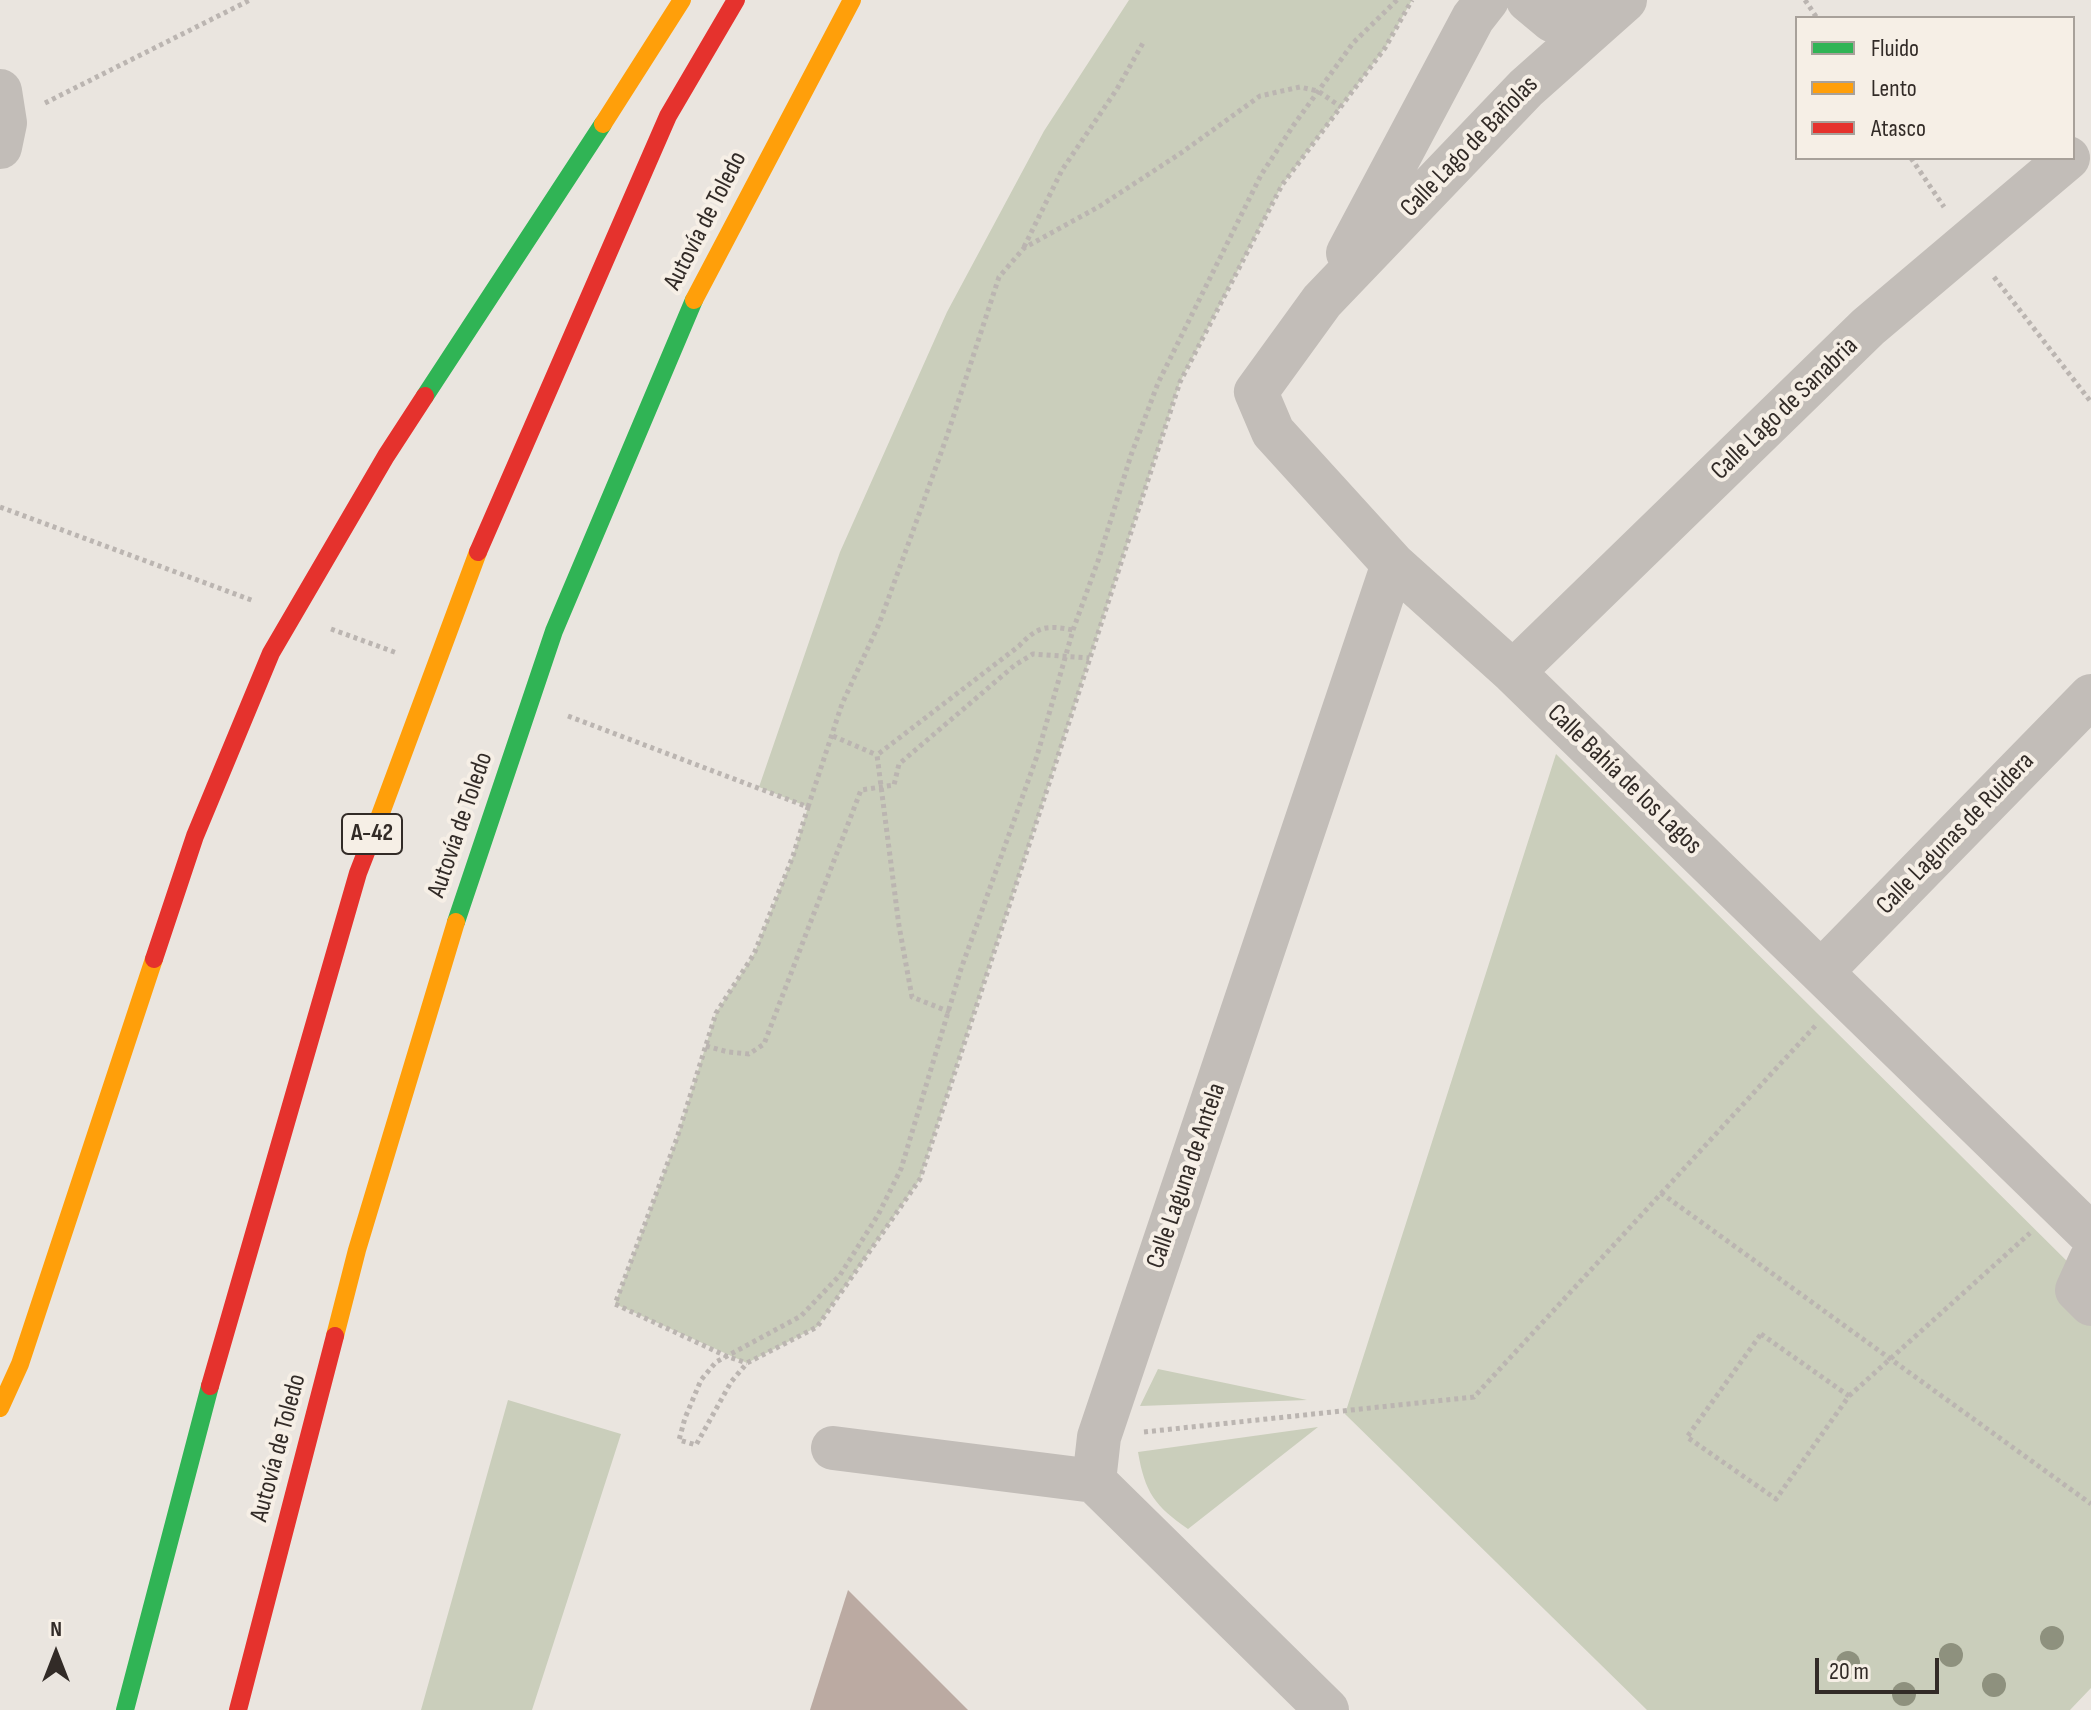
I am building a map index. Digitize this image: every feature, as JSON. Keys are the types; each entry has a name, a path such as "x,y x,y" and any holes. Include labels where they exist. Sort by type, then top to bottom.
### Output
{"highway":[{"path":"0,1408 20,1364 195,836 271,653 386,456 682,0"},
{"name":"A-42","path":"125,1710 210,1384 358,873 492,517 668,116 736,0"},
{"name":"Autovía de Toledo","path":"238,1710 357,1250 437,978 554,631 701,283 852,0"}],"street":[{"path":"1322,301 1473,18 1487,0"},
{"path":"1528,0 1552,20 1612,11"},
{"name":"Calle Lago de Bañolas","path":"1322,301 1526,88 1612,11"},
{"path":"2075,152 2091,139"},
{"name":"Calle Lago de Sanabria","path":"1513,672 1868,327 2066,160"},
{"name":"Calle Bahía de los Lagos","path":"1322,301 1256,392 1273,432 1393,564 1513,672 2091,1235"},
{"name":"Calle Laguna de Antela","path":"1094,1481 1099,1437 1393,564"},
{"name":"Calle Lagunas de Ruidera","path":"1833,983 2091,696"},
{"path":"2091,1259 2077,1290 2091,1304"},
{"path":"833,1448 1094,1481 1327,1710"}],"path":[{"path":"2,120 250,0"},
{"path":"1397,0 1353,43 1261,175 1158,383 1073,630 1037,756 961,969 901,1169 878,1215 840,1275 801,1316 716,1362 701,1380 679,1440 696,1445 731,1382 747,1363 817,1327 920,1179 1180,382 1282,185 1385,48 1412,0"},
{"path":"747,1363 615,1304 672,1152 716,1013 754,954 793,856 842,704 879,624 914,529 999,277 1024,248 1062,170 1117,89 1143,43"},
{"path":"1024,248 1100,206 1260,96 1300,87 1318,91 1341,107"},
{"path":"1912,160 1968,243 2091,402"},
{"path":"0,507 70,533"},
{"path":"877,755 1019,646 1035,629 1056,627 1073,630"},
{"path":"706,1046 749,1054 764,1044 861,790 894,785 899,764 1015,665 1033,654 1089,658"},
{"path":"833,736 877,755"},
{"path":"877,755 879,788 912,997 950,1012"},
{"path":"796,801 808,807"},
{"path":"1099,1437 1474,1397 1661,1193 1833,983"},
{"path":"1661,1193 2091,1504"},
{"path":"1849,1396 1761,1334 1687,1437 1776,1499 1849,1396 2033,1230"}],"green space":[{"path":"1129,0 1412,0 1385,48 1282,185 1180,382 920,1179 817,1327 747,1363 615,1304 677,1138 716,1013 754,954 793,856 808,807 759,787 840,552 947,312 1044,131"},
{"path":"1556,754 2086,1280 2091,1318 2091,1688 2070,1710 1647,1710 1345,1414"},
{"path":"1158,1369 1307,1400 1140,1406"},
{"path":"508,1400 621,1434 532,1710 421,1710"},
{"path":"1318,1427 1188,1529 1153,1497 1144,1478 1138,1452"}],"building":[{"path":"848,1590 968,1710 810,1710"}],"traffic: fast":[{"path":"425,396 603,124"},
{"path":"456,922 554,631 694,300"},
{"path":"125,1710 210,1386"}],"traffic: slow":[{"path":"603,124 682,0"},
{"path":"694,300 852,0"},
{"path":"372,837 478,552"},
{"path":"335,1336 357,1250 456,922"},
{"path":"0,1408 20,1364 154,959"}],"traffic: jam":[{"path":"478,552 668,116 736,0"},
{"path":"154,959 195,836 271,653 386,456 425,396"},
{"path":"210,1386 358,873 372,837"},
{"path":"238,1710 335,1336"}]}
